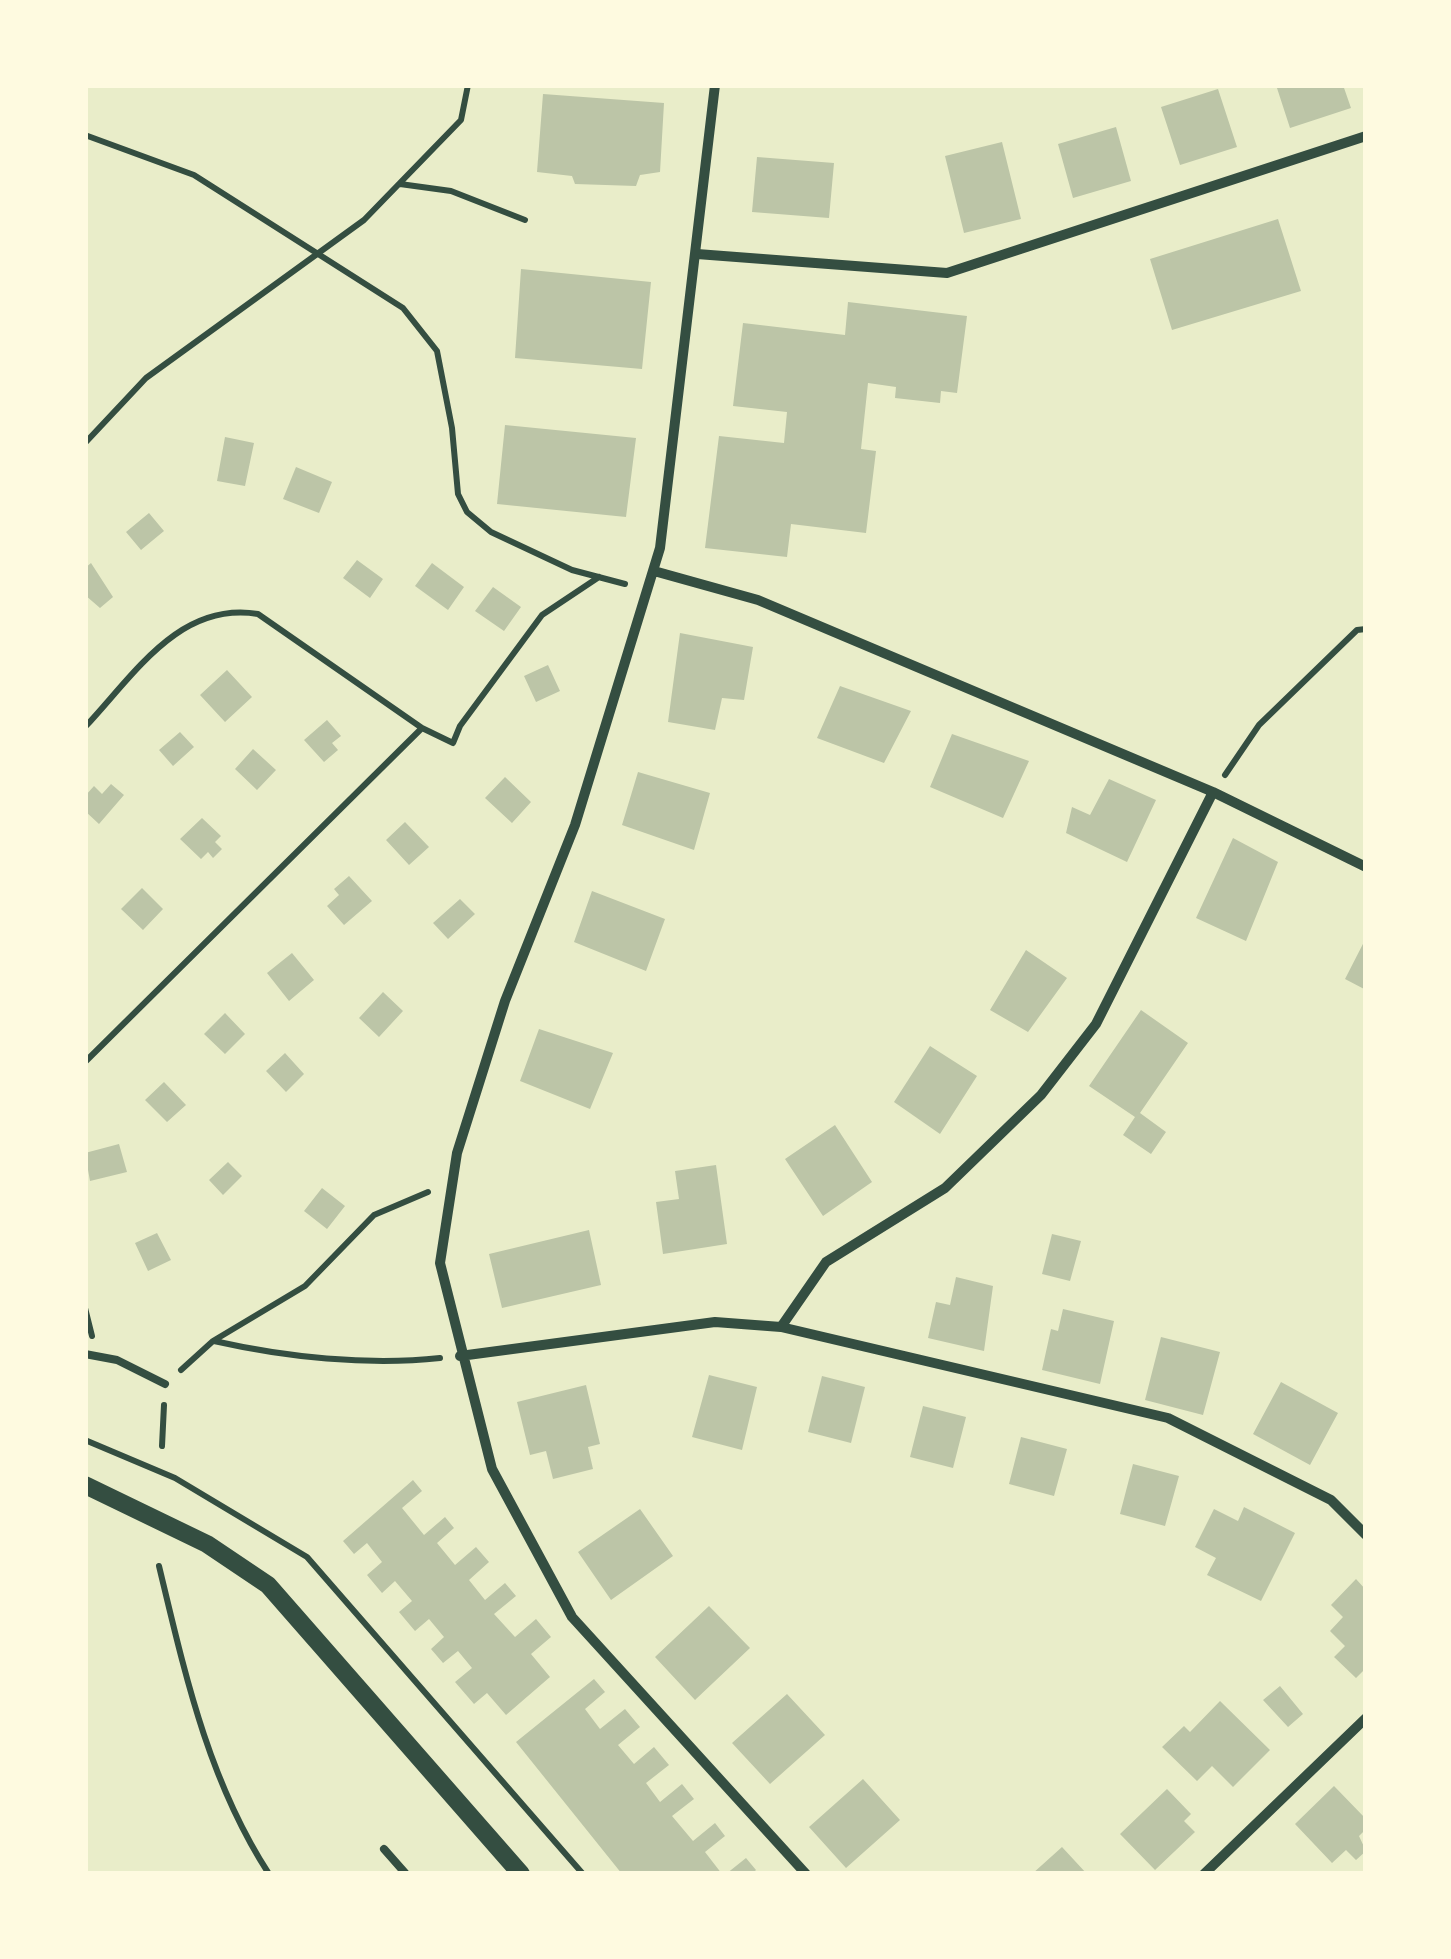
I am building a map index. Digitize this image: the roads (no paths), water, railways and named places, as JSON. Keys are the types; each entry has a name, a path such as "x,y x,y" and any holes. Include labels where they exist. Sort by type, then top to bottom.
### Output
{"street":[{"path":"715,85 697,254 654,571 574,825 504,1001 456,1153 440,1263 460,1356 492,1468 572,1617 806,1874"},
{"path":"697,254 947,272 1366,136"},
{"path":"654,571 758,600 1213,792 1366,867"},
{"path":"781,1327 826,1262 945,1188 1040,1095 1096,1024 1213,792"},
{"path":"460,1356 715,1322 781,1327 1168,1418 1331,1500 1366,1535"},
{"path":"85,1484 208,1544 268,1586 521,1874"},
{"path":"1204,1874 1366,1718"}],"lane":[{"path":"85,1354 116,1360 165,1384"},
{"path":"384,1849 406,1874"}]}
